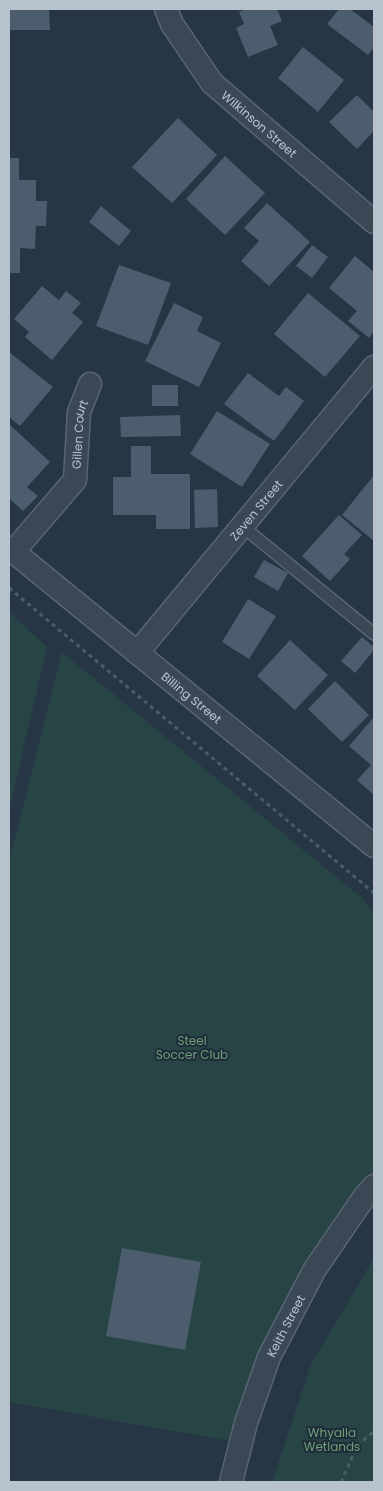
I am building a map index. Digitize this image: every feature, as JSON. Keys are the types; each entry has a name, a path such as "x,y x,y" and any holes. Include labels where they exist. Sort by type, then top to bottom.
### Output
{"street":[{"name":"Wilkinson Street","path":"166,9 172,24 212,83 374,222"},
{"name":"Zeven Street","path":"137,653 374,367"},
{"name":"Gillen Court","path":"11,550 75,480 79,412 90,384"},
{"name":"Billing Street","path":"11,550 374,846"},
{"name":"Keith Street","path":"231,1482 246,1423 269,1357 315,1269 365,1196 374,1186"}],"lane":[{"path":"242,526 374,634"}],"path":[{"path":"9,588 374,893"},
{"path":"341,1482 357,1446 374,1431"}],"green space":[{"path":"9,612 47,647 9,811"},
{"name":"Steel Soccer Club","path":"62,652 362,898 374,914 374,1180 319,1242 241,1443 9,1402 9,862"},
{"name":"Whyalla Wetlands","path":"374,1258 374,1482 272,1482 311,1364"}],"building":[{"path":"9,9 49,9 50,30 9,30"},
{"path":"246,9 277,9 282,21 270,26 278,45 248,57 236,28 244,24 239,12"},
{"path":"339,9 350,9 374,27 374,47 368,55 327,24"},
{"path":"303,47 344,80 318,112 278,78"},
{"path":"357,95 374,112 374,131 357,149 329,122"},
{"path":"178,118 217,155 172,203 132,167"},
{"path":"225,156 265,193 225,235 186,199"},
{"path":"9,158 19,158 19,180 36,180 36,201 47,201 46,226 36,226 35,249 20,248 20,273 9,273"},
{"path":"267,203 310,242 269,286 241,261 259,241 244,228"},
{"path":"101,206 131,231 119,246 89,222"},
{"path":"312,245 328,257 312,278 296,266"},
{"path":"355,256 374,272 374,331 369,338 348,321 357,311 329,288"},
{"path":"119,265 171,283 148,345 96,326"},
{"path":"42,286 59,300 66,291 81,303 72,313 83,322 52,360 25,337 29,332 14,319"},
{"path":"308,293 360,336 325,377 274,334"},
{"path":"174,303 203,317 197,331 221,343 199,387 145,361"},
{"path":"9,352 53,387 20,426 9,417"},
{"path":"248,373 279,396 286,387 304,401 274,441 224,404"},
{"path":"152,385 178,385 178,406 152,406"},
{"path":"217,411 270,444 242,487 190,454"},
{"path":"180,415 181,436 121,437 120,417"},
{"path":"9,424 50,462 27,487 38,496 23,511 9,498"},
{"path":"131,446 151,446 151,474 190,474 190,529 156,529 156,515 113,515 113,477 131,477"},
{"path":"374,475 374,541 342,515"},
{"path":"217,489 218,527 195,528 194,490"},
{"path":"339,515 362,535 344,554 350,559 330,581 302,556"},
{"path":"264,560 288,573 278,591 254,577"},
{"path":"248,599 276,616 249,659 222,642"},
{"path":"362,637 374,647 374,650 355,673 341,661"},
{"path":"290,640 328,675 295,710 257,676"},
{"path":"335,681 369,715 342,742 308,709"},
{"path":"374,717 374,795 357,780 371,765 349,746"},
{"path":"122,1248 201,1262 185,1350 106,1336"}]}
